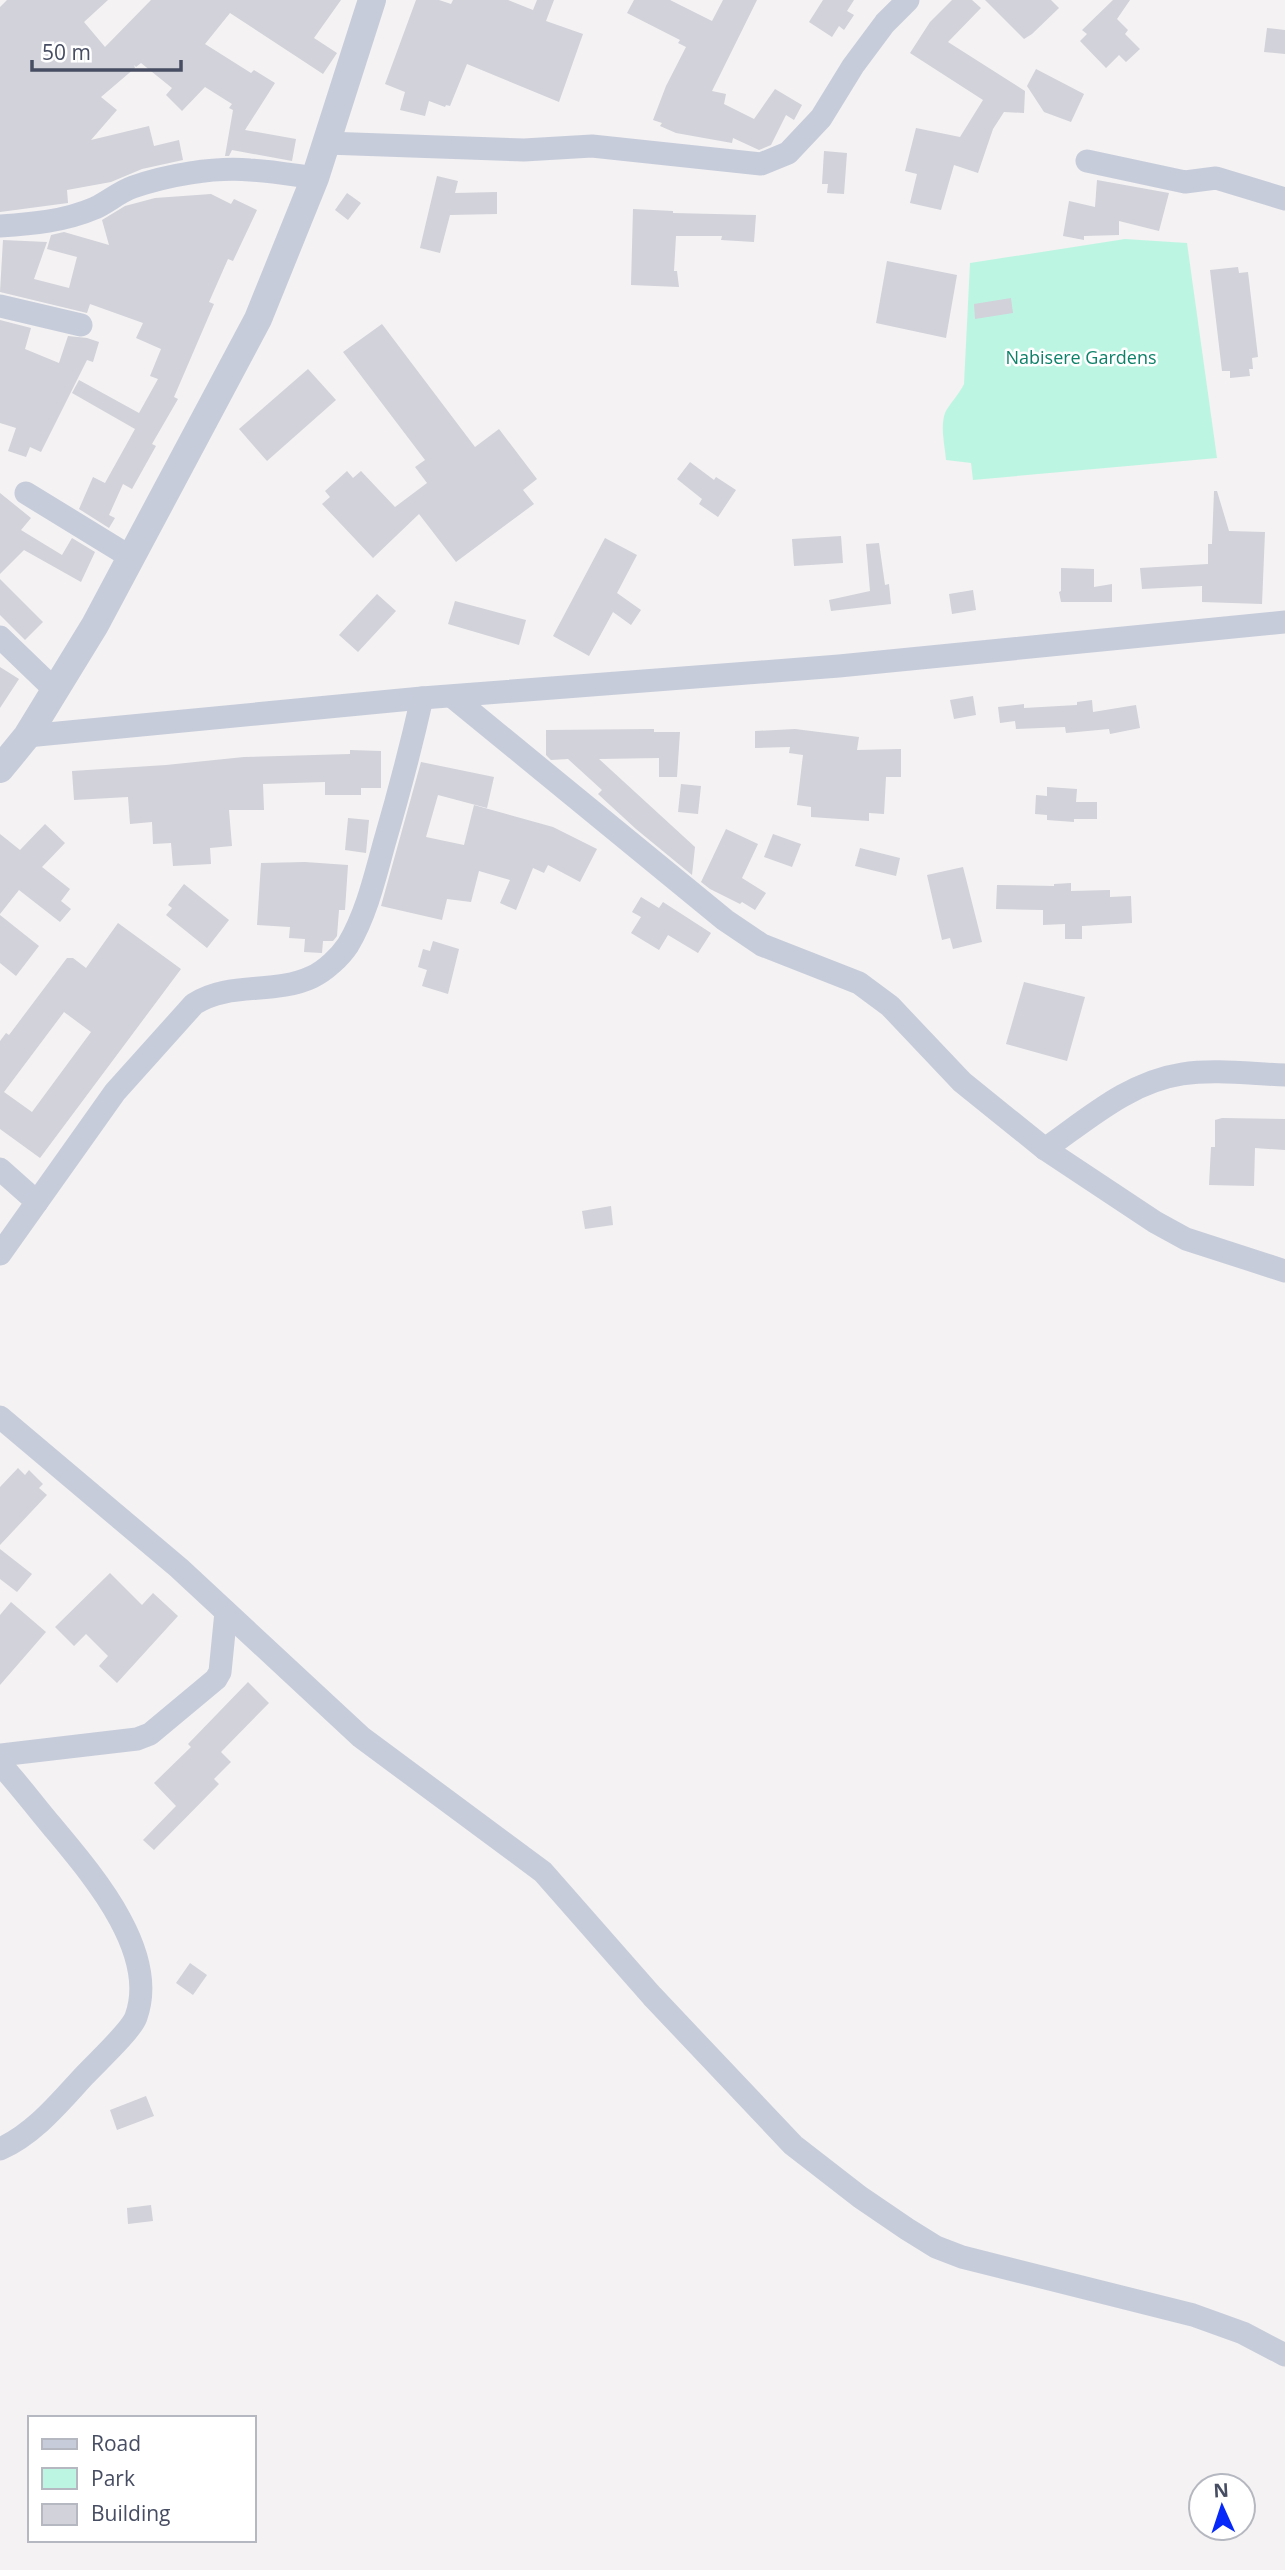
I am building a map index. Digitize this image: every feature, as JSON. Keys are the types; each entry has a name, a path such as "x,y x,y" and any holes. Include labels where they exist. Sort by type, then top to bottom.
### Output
{"street":[{"path":"0,769 27,736 56,691 132,558 257,319 315,178 372,0"},
{"path":"327,143 524,150 592,146 761,164 788,153 821,118 877,33 908,0"},
{"path":"1087,161 1185,182 1216,178 1285,199"},
{"path":"0,226 57,219 96,208 134,187 182,176 249,170 315,178"},
{"path":"0,306 81,325"},
{"path":"26,492 132,558"},
{"path":"27,736 422,698 454,698 849,666 1285,622"},
{"path":"0,637 56,691"},
{"path":"0,1254 115,1093 194,1004 208,995 244,988 290,986 315,976 336,960 347,946 358,925 374,878 422,698"},
{"path":"454,698 725,920 762,945 859,983 891,1006 962,1082 1045,1149 1155,1222 1186,1239 1285,1270"},
{"path":"1045,1149 1116,1098 1166,1077 1185,1073 1285,1075"},
{"path":"0,1169 37,1202"},
{"path":"0,1417 179,1568 361,1737 543,1872 652,1996 793,2145 860,2197 907,2230 949,2252 1193,2315 1243,2333 1285,2355"},
{"path":"0,1755 137,1738 150,1734 216,1679 220,1672 226,1612"},
{"path":"0,1764 94,1877 121,1920 136,1958 141,1996 136,2019 109,2049 42,2120 0,2149"}],"green space":[{"name":"Nabisere Gardens","path":"1125,239 1187,243 1217,458 973,480 971,463 946,460 943,430 945,413 964,384 970,263"}],"building":[{"path":"7,0 108,0 84,22 105,47 151,0 341,0 314,38 337,53 323,74 230,13 205,44 251,73 254,70 275,83 245,130 296,139 292,161 232,150 229,156 225,156 233,110 229,108 232,104 205,87 182,111 166,95 172,88 141,63 136,67 134,65 135,68 101,97 117,110 91,140 149,126 154,146 179,140 183,160 142,169 111,182 67,190 68,203 0,212 0,7"},
{"path":"416,0 439,0 451,4 453,0 508,0 533,10 537,0 554,0 546,21 583,34 559,102 467,64 450,106 445,107 429,101 425,116 400,110 405,92 385,84"},
{"path":"634,0 670,0 712,21 723,0 757,0 712,91 726,94 724,104 754,119 775,89 802,105 794,120 786,115 771,145 759,150 733,138 732,143 676,133 660,126 662,123 653,120 666,86 686,47 678,43 680,40 627,13"},
{"path":"823,0 854,0 847,11 854,15 844,30 839,26 832,37 809,22"},
{"path":"952,0 972,0 981,8 948,42 1025,91 1024,113 1004,112 993,129 978,173 954,165 941,210 910,203 917,174 905,171 916,128 960,137 983,100 910,53 930,22"},
{"path":"985,0 1051,0 1059,8 1024,39"},
{"path":"1113,0 1130,0 1117,19 1128,30 1125,34 1140,49 1126,62 1119,55 1106,68 1080,41 1087,34 1082,30"},
{"path":"1267,28 1285,30 1285,54 1264,52"},
{"path":"1036,69 1084,94 1071,122 1044,112 1027,86"},
{"path":"824,151 847,153 844,194 827,193 828,184 822,184"},
{"path":"437,176 458,181 455,193 497,192 497,214 450,215 440,253 420,248"},
{"path":"1097,180 1169,193 1159,231 1119,221 1119,235 1084,236 1084,240 1063,236 1069,201 1095,207"},
{"path":"347,193 361,203 348,220 335,210"},
{"path":"211,194 231,204 234,199 257,210 233,261 228,259 209,302 214,304 174,397 178,399 152,444 156,446 132,489 123,484 109,515 115,518 109,528 79,509 93,477 105,483 135,429 72,393 79,380 139,413 158,379 150,376 161,349 136,338 143,323 90,304 87,313 0,292 3,240 47,242 34,279 69,288 77,257 47,249 51,235 64,232 109,245 102,220 125,206 155,198"},
{"path":"633,209 756,215 754,242 721,240 722,236 676,236 674,271 677,271 679,287 631,285"},
{"path":"887,261 957,275 946,338 876,323"},
{"path":"1238,267 1239,273 1248,272 1258,357 1252,358 1253,369 1249,369 1250,376 1230,378 1230,371 1222,371 1210,270"},
{"path":"1011,298 1013,313 975,319 974,304"},
{"path":"0,320 31,328 25,349 59,363 68,336 99,342 93,362 87,360 41,452 30,447 26,457 8,451 16,428 0,423"},
{"path":"382,324 475,447 499,429 537,479 523,490 534,504 456,562 419,514 373,558 322,504 330,497 325,491 347,471 353,478 361,471 395,507 427,483 415,467 425,460 343,352"},
{"path":"308,369 336,400 267,461 239,429"},
{"path":"690,462 714,480 716,477 736,490 718,517 699,504 702,499 677,479"},
{"path":"1214,491 1217,491 1229,531 1265,532 1262,604 1202,602 1202,586 1142,589 1140,568 1208,564 1208,544 1212,544"},
{"path":"0,493 31,518 21,530 62,555 72,538 95,552 81,582 24,550 0,574"},
{"path":"841,536 843,563 794,566 792,539"},
{"path":"605,538 637,555 617,593 641,610 631,625 613,612 589,656 553,636"},
{"path":"879,543 885,585 889,584 891,604 831,611 829,600 870,591 866,544"},
{"path":"1061,568 1094,569 1094,587 1112,584 1112,602 1061,602"},
{"path":"0,579 43,622 25,640 0,615"},
{"path":"973,590 976,610 952,614 949,594"},
{"path":"377,594 396,611 358,652 339,635"},
{"path":"455,601 526,620 519,645 448,624"},
{"path":"0,667 19,679 0,708"},
{"path":"973,696 976,715 954,719 950,700"},
{"path":"1092,700 1093,712 1136,705 1140,728 1110,734 1109,729 1066,733 1065,727 1016,729 1015,721 1000,723 998,707 1024,704 1024,708 1077,705 1077,702"},
{"path":"654,729 654,732 680,732 677,777 659,777 659,758 599,759 695,847 692,875 598,794 602,790 568,759 551,760 546,755 546,730"},
{"path":"795,729 859,737 857,750 901,749 901,777 886,777 884,814 869,813 869,821 811,817 811,807 797,805 803,755 789,753 790,747 755,748 755,731"},
{"path":"350,750 381,751 381,788 361,788 361,795 325,795 325,782 263,784 264,810 229,810 232,846 210,848 211,864 173,866 171,843 153,844 152,822 130,824 128,797 74,800 72,771 244,757 350,754"},
{"path":"421,762 494,777 487,808 438,795 426,837 464,845 474,805 553,827 597,849 580,882 548,865 544,873 533,868 516,910 500,903 510,880 479,871 471,902 447,899 442,920 381,906"},
{"path":"681,784 701,786 698,814 678,812"},
{"path":"1047,787 1077,789 1076,802 1097,802 1097,819 1074,819 1074,822 1047,820 1047,815 1035,814 1036,795 1047,796"},
{"path":"348,818 369,820 366,853 345,850"},
{"path":"45,824 65,843 42,867 70,889 61,901 71,909 60,922 19,890 0,914 0,834 20,850"},
{"path":"726,829 758,844 742,878 766,893 755,910 701,882"},
{"path":"773,834 801,844 792,867 764,857"},
{"path":"860,848 900,858 896,876 855,866"},
{"path":"261,863 348,865 345,910 339,910 337,936 333,941 323,941 322,953 304,952 305,939 289,938 290,927 257,925"},
{"path":"963,867 982,942 953,949 950,938 942,940 927,875"},
{"path":"1071,883 1071,891 1110,890 1110,897 1131,896 1132,923 1082,926 1082,939 1065,939 1065,924 1043,925 1043,910 996,909 997,885 1054,886"},
{"path":"184,884 229,920 207,948 166,915 172,908 168,905"},
{"path":"641,897 659,908 663,902 711,933 698,953 668,935 659,950 631,933 641,917 632,912"},
{"path":"0,915 39,946 16,976 0,963"},
{"path":"118,923 181,969 40,1158 0,1129 0,1041 6,1033 9,1035 67,958 73,958 86,968","holes":["64,1012 91,1032 32,1112 4,1092"]},
{"path":"433,941 459,949 448,994 422,986 427,970 418,967 423,949 430,951"},
{"path":"1024,982 1085,997 1067,1061 1006,1044"},
{"path":"1285,1119 1285,1150 1255,1148 1254,1186 1209,1185 1211,1147 1215,1147 1215,1120"},
{"path":"611,1206 613,1225 585,1229 582,1211"},
{"path":"18,1468 25,1475 29,1470 43,1484 39,1488 47,1495 0,1545 0,1487"},
{"path":"0,1549 32,1574 17,1592 0,1579"},
{"path":"110,1573 142,1605 153,1593 178,1616 117,1683 99,1666 108,1656 86,1634 74,1646 55,1627"},
{"path":"11,1602 46,1632 0,1685 0,1615"},
{"path":"248,1682 269,1703 221,1752 231,1762 214,1779 219,1784 154,1850 143,1840 176,1806 154,1783 191,1747 188,1744"},
{"path":"190,1963 207,1975 193,1995 176,1983"},
{"path":"146,2096 154,2116 117,2130 110,2110"},
{"path":"151,2205 153,2221 128,2224 127,2208"}]}
